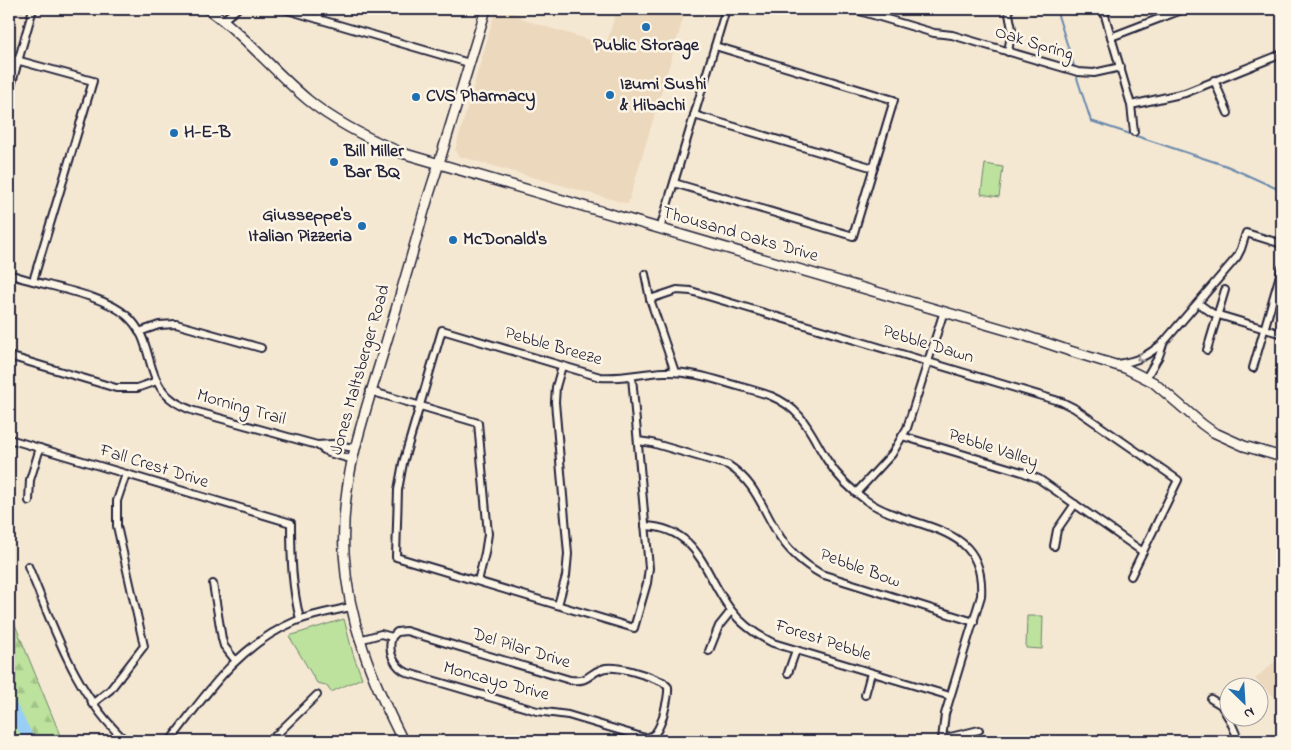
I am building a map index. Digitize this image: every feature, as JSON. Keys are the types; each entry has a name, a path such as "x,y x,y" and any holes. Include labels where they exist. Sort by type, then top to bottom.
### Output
{"main road":[{"name":"Thousand Oaks Drive","path":"208,9 223,20 319,108 380,144 402,153 1023,335 1070,352 1114,364 1146,378 1213,432 1244,446 1282,457"},
{"name":"Jones Maltsberger Road","path":"400,741 374,682 359,640 346,573 344,531 351,459 486,9"}],"street":[{"path":"9,92 33,9"},
{"path":"223,20 237,9"},
{"path":"284,9 307,12 318,19 469,63"},
{"path":"318,19 321,9"},
{"path":"660,229 726,9"},
{"name":"Oak Spring","path":"853,9 934,33 952,35 1078,72 1094,73 1121,67"},
{"path":"1008,9 1012,29 1008,52"},
{"path":"1103,9 1131,105 1134,132"},
{"path":"1111,37 1184,9"},
{"path":"674,183 853,236 874,168 894,100 715,46"},
{"path":"1131,105 1179,94 1282,54"},
{"path":"9,58 93,82 33,281"},
{"path":"1214,80 1228,113"},
{"path":"694,115 874,168"},
{"path":"1114,364 1140,359 1150,354 1163,343 1237,257 1246,233 1282,244"},
{"path":"1253,368 1282,268"},
{"name":"Morning Trail","path":"9,274 111,305 130,319 144,341 156,381 170,398 188,409 317,445 329,453 351,459"},
{"path":"645,274 650,299 675,372"},
{"name":"Pebble Dawn","path":"650,299 677,290 691,291 928,360 1053,399 1074,408 1178,480 1143,552"},
{"path":"1207,350 1216,314 1225,290"},
{"path":"1198,303 1216,314 1282,334"},
{"path":"856,493 892,454 902,436 911,415 944,312"},
{"path":"139,332 159,325 176,324 261,348"},
{"name":"Pebble Breeze","path":"419,406 442,330 600,377 632,377 661,372 675,372 704,376 769,395 784,403 803,419 835,471 856,493 880,509 945,531 956,537 966,546 976,562 982,583 981,596 974,622"},
{"path":"1146,378 1159,356 1163,343"},
{"path":"9,356 116,388 136,388 156,381"},
{"path":"558,605 566,576 568,554 555,402 556,387 562,366"},
{"path":"419,406 405,452 398,490 396,557 634,628 649,574 632,377"},
{"path":"370,391 478,423 488,534 478,581"},
{"name":"Pebble Valley","path":"902,436 1022,472 1039,479 1143,552"},
{"name":"Fall Crest Drive","path":"9,439 291,523 291,565 300,620"},
{"name":"Pebble Bow","path":"638,441 652,443 718,462 735,470 752,486 777,533 787,547 802,562 821,574 974,622"},
{"name":"Morning Trail","path":"317,445 332,444 354,448"},
{"path":"29,501 30,480 40,448"},
{"path":"92,704 110,690 144,646 117,526 117,501 126,474"},
{"path":"1054,546 1057,530 1075,504"},
{"name":"Forest Pebble","path":"645,526 675,533 689,543 697,552 731,611 745,625 763,638 796,650 950,696"},
{"path":"1131,576 1143,552"},
{"path":"28,566 74,672 92,704 126,741"},
{"path":"214,584 222,640 235,660"},
{"path":"170,741 212,685 235,660 259,641 277,630 313,615 352,607"},
{"path":"709,651 719,626 731,611"},
{"path":"974,622 950,696 943,724 942,739 979,730"},
{"name":"Del Pilar Drive","path":"392,637 397,632 406,631 570,680 579,681 586,679 601,669 617,668 660,680 668,687 668,696 657,732 652,736"},
{"path":"359,640 381,634 392,637"},
{"name":"Moncayo Drive","path":"392,637 390,642 394,662 398,668 408,673 537,711 568,715 645,738 652,736"},
{"path":"788,673 796,650"},
{"path":"865,695 871,672"},
{"path":"270,741 317,695"},
{"path":"1211,699 1218,703"},
{"path":"1234,728 1239,741"}],"shaded area":[{"path":"496,9 515,12 524,20 606,45 617,9 686,9 628,204 458,156 455,150"},
{"path":"1282,655 1282,704 1268,691 1268,678 1256,678"}],"green space":[{"path":"985,164 1003,167 999,197 981,194"},
{"path":"9,610 61,737 66,741 9,741"},
{"path":"1027,616 1043,616 1042,649 1026,648"},
{"path":"344,619 353,654 362,678 331,692 326,685 317,683 289,636"}],"waterway":[{"path":"14,9 22,11"},
{"path":"1056,9 1074,66"},
{"path":"1077,78 1091,121 1227,166 1282,191"},
{"path":"9,702 30,741"}],"place":[{"name":"Public Storage","path":"646,27"},
{"name":"Izumi Sushi & Hibachi","path":"610,95"},
{"name":"CVS Pharmacy","path":"416,97"},
{"name":"H-E-B","path":"174,133"},
{"name":"Bill Miller Bar BQ","path":"334,162"},
{"name":"Giusseppe's Italian Pizzeria","path":"362,226"},
{"name":"McDonald's","path":"453,240"}]}
